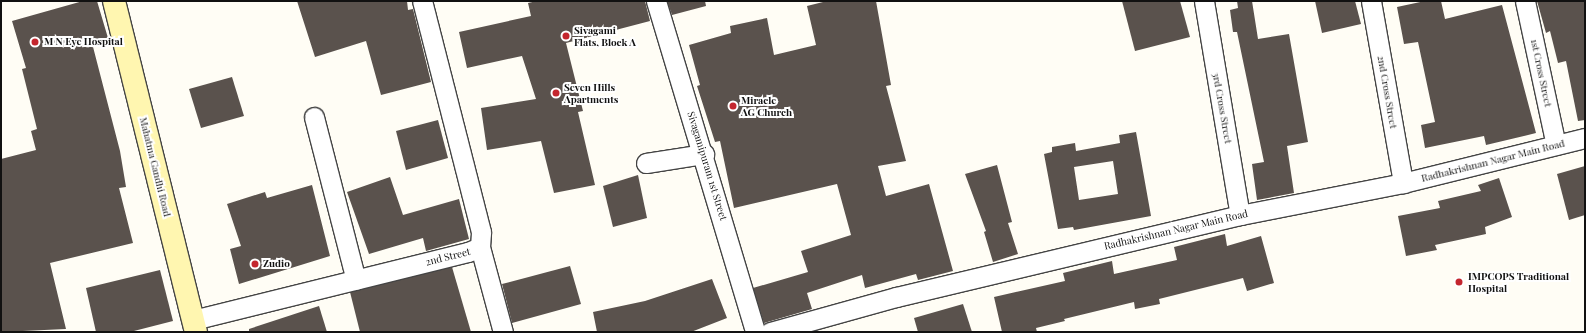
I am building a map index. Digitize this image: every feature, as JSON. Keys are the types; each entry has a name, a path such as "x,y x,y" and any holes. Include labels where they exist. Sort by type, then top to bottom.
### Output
{"main road":[{"name":"Mahatma Gandhi Road","path":"114,1 194,326"}],"street":[{"name":"2nd Street","path":"194,326 356,280 468,252 480,247 482,232 422,1"},
{"name":"Sivagamipuram 1st Street","path":"656,1 704,154 755,332"},
{"name":"3rd Cross Street","path":"1204,1 1240,215"},
{"name":"2nd Cross Street","path":"1371,1 1403,183"},
{"name":"1st Cross Street","path":"1525,1 1556,145"},
{"path":"314,117 356,280"},
{"name":"Radhakrishnan Nagar Main Road","path":"770,332 896,297 1240,215 1403,183 1585,138"},
{"path":"646,163 704,154"},
{"path":"480,247 503,332"}],"building":[{"path":"83,1 97,1 108,38 92,43 120,151 126,187 119,188 133,243 50,263 66,329 1,332 1,159 36,150 31,131 37,129 22,69 26,68 12,21"},
{"path":"297,1 407,1 408,10 413,9 431,82 381,95 366,41 315,57"},
{"path":"537,1 645,1 650,21 566,43 583,111 578,112 595,185 554,193 541,141 487,150 481,108 536,99 522,56 467,68 459,32 531,16 528,3"},
{"path":"667,1 705,1 706,6 672,15"},
{"path":"827,1 876,1 891,85 886,86 906,161 878,166 886,196 929,184 953,271 918,280 916,274 865,288 862,275 807,293 812,309 764,323 753,288 808,272 801,251 851,235 837,184 734,208 720,141 715,142 697,86 700,85 689,45 731,33 730,26 767,18 774,55 816,45 807,6"},
{"path":"1122,1 1180,1 1190,37 1135,51"},
{"path":"1237,1 1252,1 1258,39 1289,34 1308,142 1287,146 1294,193 1257,200 1252,164 1264,162 1237,32 1233,32 1230,10 1238,8"},
{"path":"1315,1 1355,1 1361,24 1322,33"},
{"path":"1425,1 1441,1 1445,19 1502,5 1536,133 1486,145 1484,136 1425,148 1421,125 1435,122 1418,42 1404,44 1397,7"},
{"path":"1537,1 1585,1 1585,120 1578,121 1566,61 1558,63 1550,31 1546,33"},
{"path":"232,77 244,116 201,128 189,89"},
{"path":"438,120 448,158 406,170 396,131"},
{"path":"1136,132 1151,216 1074,230 1073,227 1058,229 1044,154 1052,152 1052,147 1075,143 1076,151 1120,143 1119,135","holes":["1113,161 1118,194 1079,200 1074,167"]},
{"path":"997,165 1012,222 1008,223 1018,254 993,262 984,232 986,231 965,174"},
{"path":"1585,166 1585,215 1569,220 1557,174"},
{"path":"638,175 647,218 613,227 603,186"},
{"path":"390,177 403,215 459,199 469,239 426,251 423,238 369,254 347,192"},
{"path":"1499,178 1512,217 1485,227 1486,234 1435,245 1437,250 1406,256 1398,216 1440,208 1438,201 1481,191 1478,185"},
{"path":"312,185 330,256 239,284 230,249 241,246 227,204 265,192 267,198"},
{"path":"1225,234 1227,246 1261,236 1274,283 1247,291 1243,278 1159,299 1160,304 1135,309 1134,302 1064,319 1065,321 1036,328 1037,332 1002,332 994,297 1065,281 1063,273 1112,261 1114,274 1177,260 1174,247"},
{"path":"570,266 581,304 512,323 502,284"},
{"path":"452,267 471,332 360,332 350,292"},
{"path":"160,270 173,321 130,332 96,332 86,288"},
{"path":"712,279 727,318 691,332 597,332 593,312 645,301"},
{"path":"963,304 972,332 918,332 914,318"},
{"path":"319,306 327,332 249,332 249,329"}],"place":[{"name":"Sivagami Flats, Block A","path":"566,36"},
{"name":"M N Eye Hospital","path":"35,42"},
{"name":"Seven Hills Apartments","path":"556,93"},
{"name":"Miracle AG Church","path":"733,106"},
{"name":"Zudio","path":"255,264"},
{"name":"IMPCOPS Traditional Hospital","path":"1459,282"}]}
